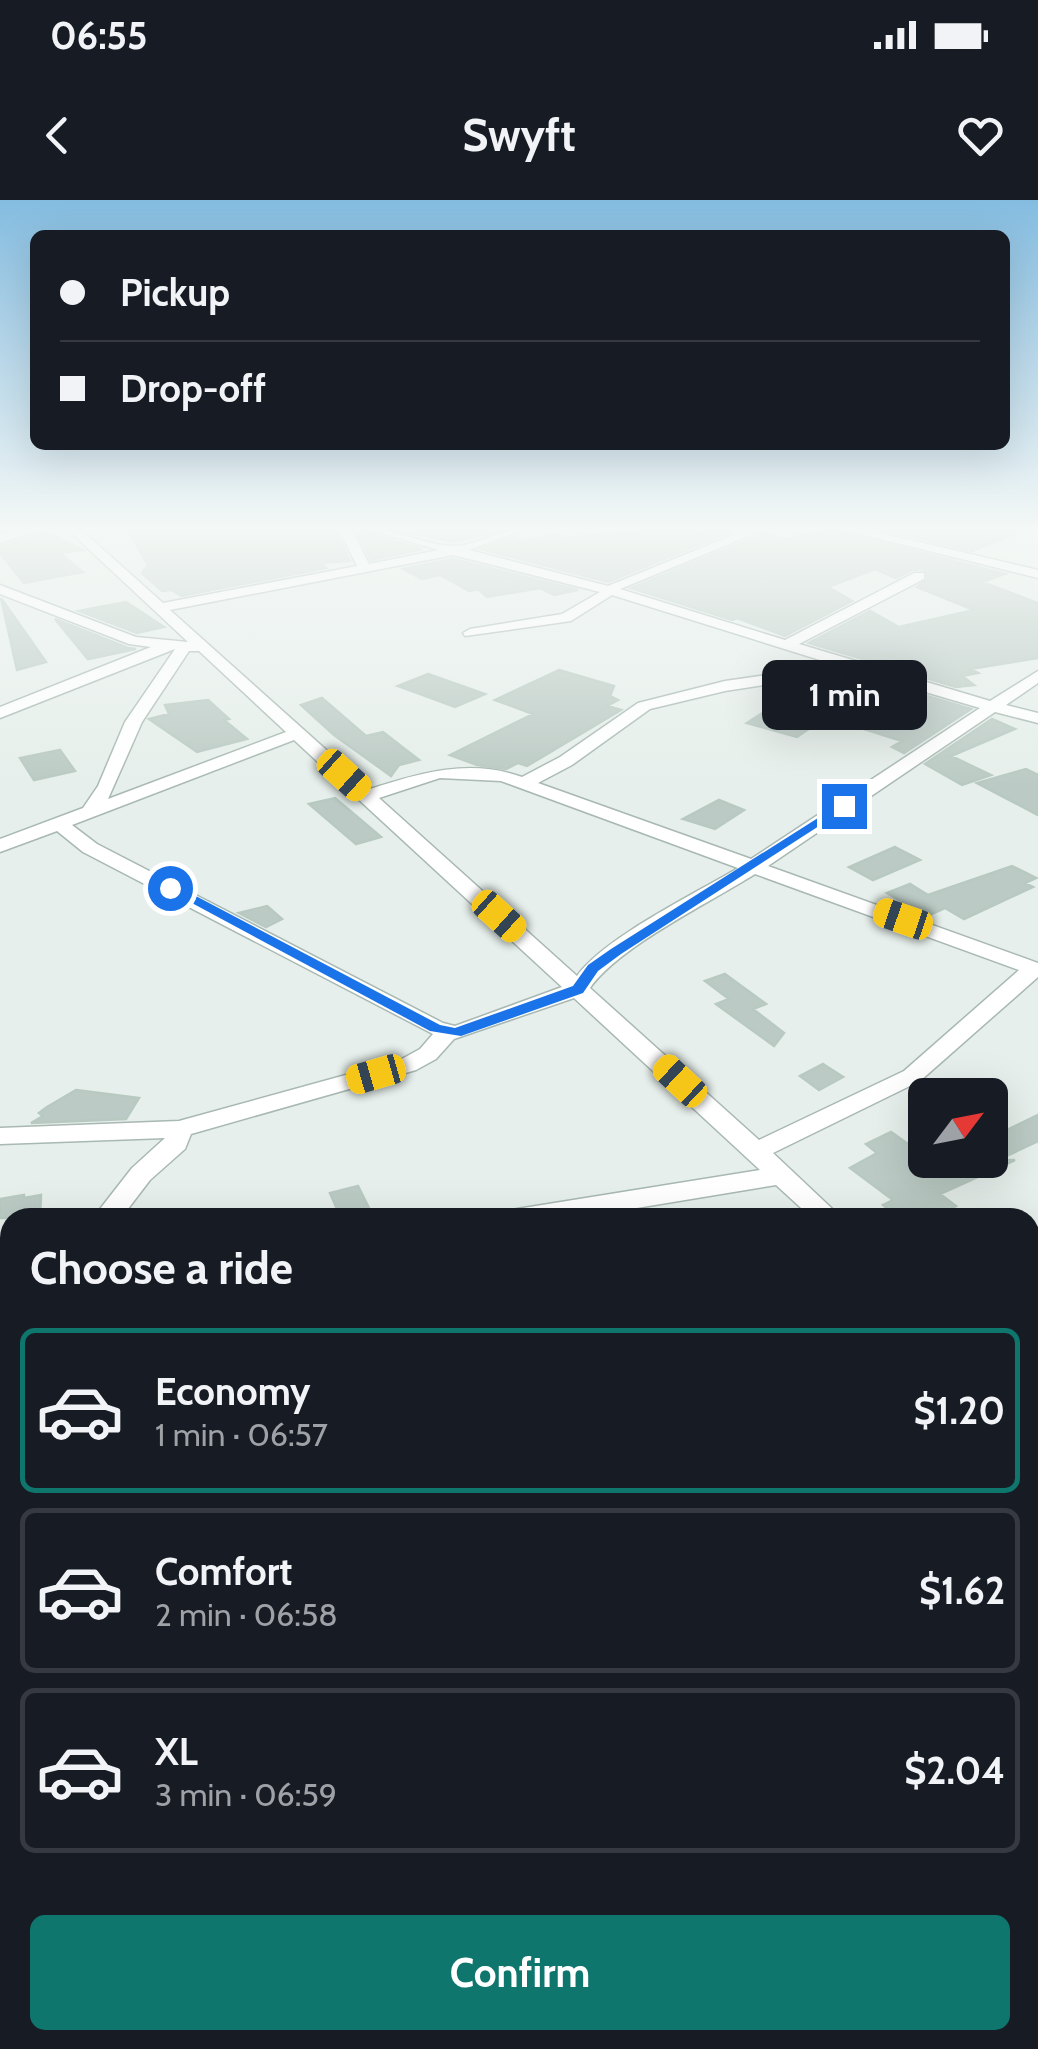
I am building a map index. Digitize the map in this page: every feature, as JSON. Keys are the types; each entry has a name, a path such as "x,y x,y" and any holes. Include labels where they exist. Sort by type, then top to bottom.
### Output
{"street":[{"path":"58,613 134,641 191,647"},
{"path":"164,613 191,647 298,733 818,1208"},
{"path":"470,633 575,613"},
{"path":"687,613 1038,718"},
{"path":"789,644 823,622 848,613"},
{"path":"0,713 164,647"},
{"path":"91,810 113,782 122,748 154,688 191,647"},
{"path":"526,782 566,761 644,706 725,686 858,667"},
{"path":"0,1136 180,1129 408,1066 428,1054 447,1033 488,1023 578,988 592,968 753,867 1038,676"},
{"path":"0,846 298,733"},
{"path":"368,796 424,776 455,771 503,776 1036,969 912,1076 756,1150"},
{"path":"58,824 90,848 447,1033"},
{"path":"114,1208 141,1174 176,1143 180,1129"},
{"path":"579,1208 782,1175"}],"building":[{"path":"4,613 12,613 46,662 17,670"},
{"path":"85,613 143,613 164,627 137,633"},
{"path":"711,613 828,613 785,636 737,618"},
{"path":"866,613 874,613 899,627 960,613 1038,613 1038,658 970,669 978,673 962,676 974,685 956,687 809,643"},
{"path":"55,619 128,648 136,649 88,659"},
{"path":"559,670 614,686 610,696 618,700 607,706 621,710 527,766 518,763 506,769 477,765 450,755 533,714 495,700"},
{"path":"428,674 485,694 455,707 398,686"},
{"path":"876,681 971,709 904,753 892,747 902,741 826,717 797,737 747,723 778,703 799,711 857,683"},
{"path":"322,698 366,736 383,732 419,760 399,765 391,776 334,735 301,705"},
{"path":"208,700 247,739 197,752 149,719 169,714 165,705"},
{"path":"992,719 1015,729 951,756 991,775 962,785 925,764"},
{"path":"60,750 75,771 34,780 20,758"},
{"path":"1026,769 1038,775 1038,815 977,783"},
{"path":"335,798 381,837 356,844 309,804"},
{"path":"719,800 744,810 715,829 683,819"},
{"path":"895,847 920,860 873,880 849,867"},
{"path":"1012,866 1036,878 1025,883 1033,887 964,919 945,908 927,916 887,893 910,884 928,895"},
{"path":"267,906 282,919 266,927 239,913"},
{"path":"725,974 766,1004 753,1009 784,1033 774,1046 716,1004 729,999 705,981"},
{"path":"823,1064 843,1077 819,1090 800,1076"},
{"path":"76,1090 139,1098 126,1119 31,1123 43,1116 39,1113 47,1107"},
{"path":"1038,1115 1038,1141 1008,1155 1008,1129"},
{"path":"891,1132 908,1144 908,1178 975,1178 940,1194 956,1206 887,1208 883,1205 893,1200 850,1168 877,1153 866,1144"},
{"path":"358,1186 369,1208 337,1208 330,1193"},
{"path":"41,1195 40,1208 0,1208 0,1199"}],"route":[{"path":"170,888 435,1028 456,1033 578,990 592,968 844,806"}]}
